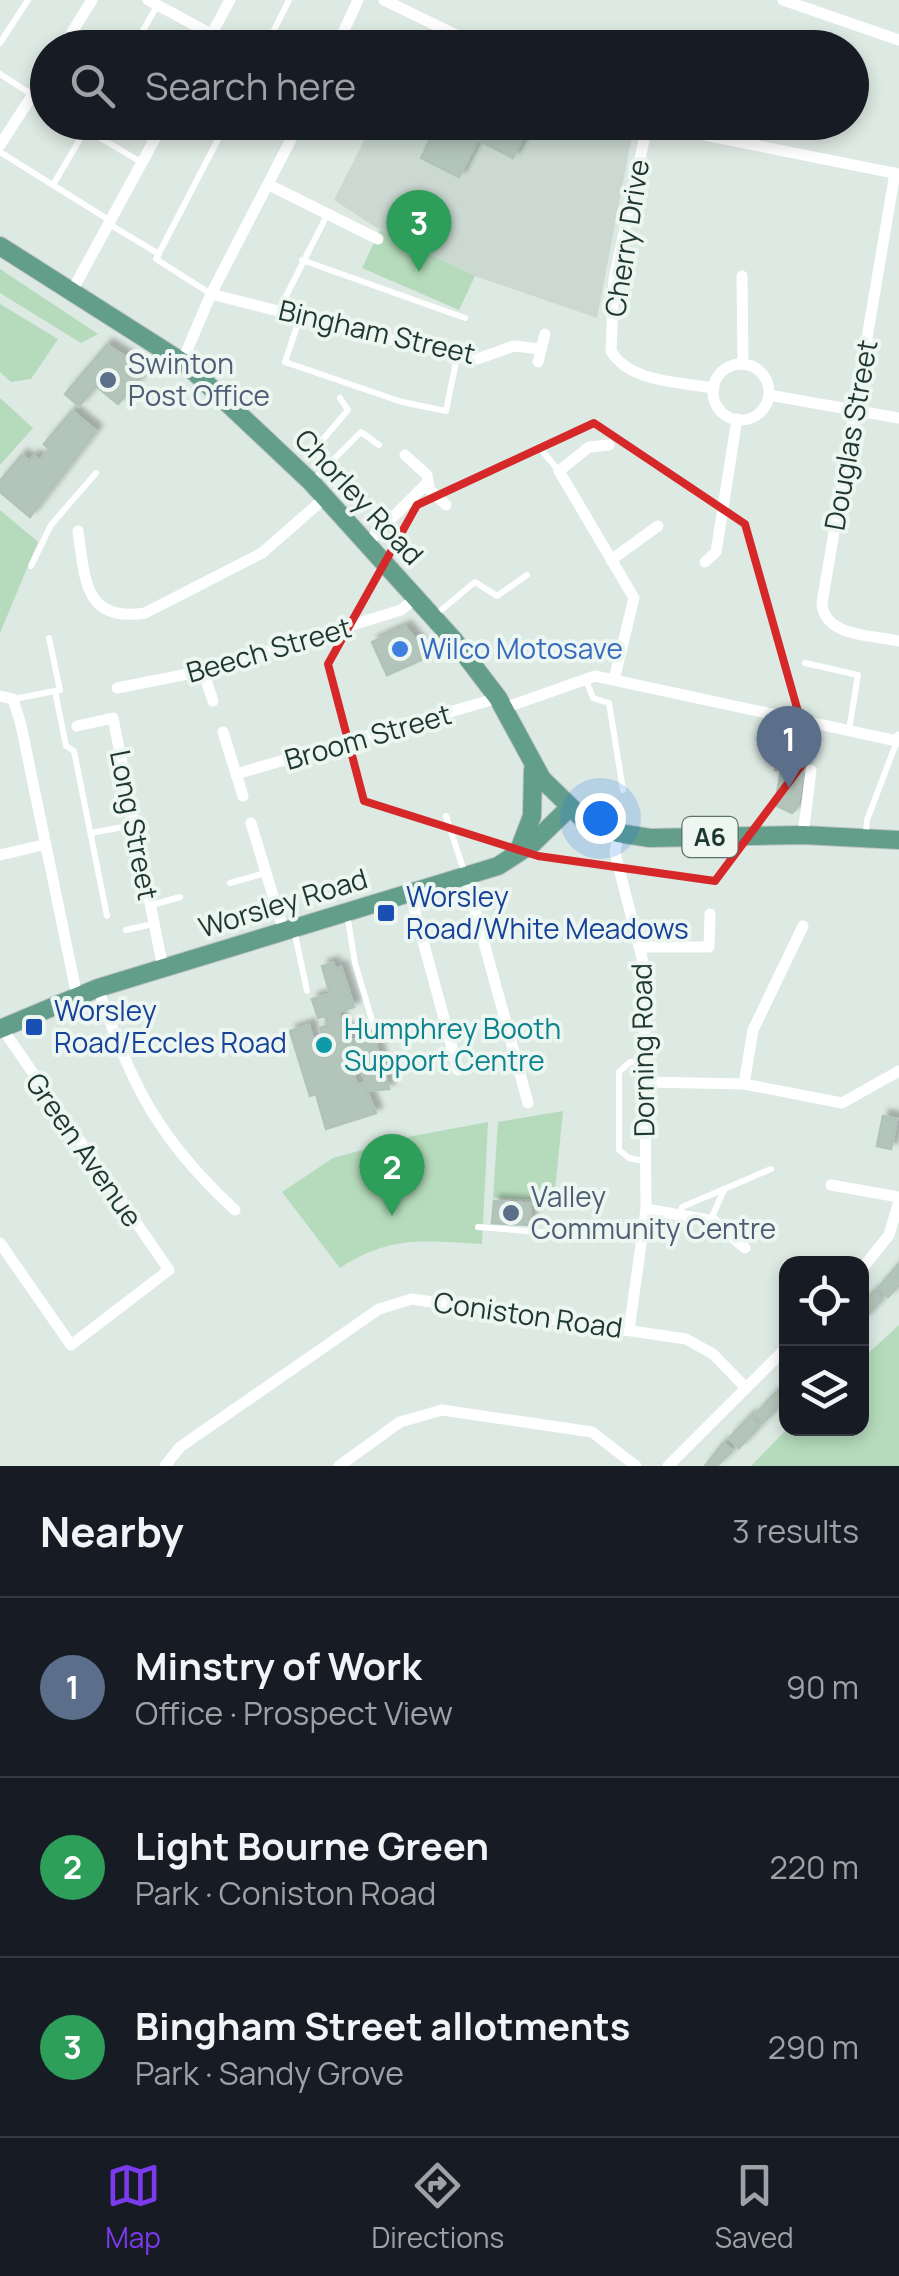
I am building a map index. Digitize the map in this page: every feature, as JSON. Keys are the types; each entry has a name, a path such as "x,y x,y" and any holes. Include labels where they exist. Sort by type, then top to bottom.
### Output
{"main road":[{"name":"Chorley Road","path":"0,246 182,362 311,482 433,617 501,703 532,764 568,810"},
{"path":"513,858 532,816 532,764"},
{"name":"A6","path":"568,810 618,834 650,838 803,835 899,840"},
{"name":"Worsley Road","path":"1,1027 98,988 466,877 513,858 568,810"}],"street":[{"path":"73,30 92,0"},
{"path":"214,30 230,0"},
{"path":"344,30 358,0"},
{"path":"384,0 446,30"},
{"path":"792,1 898,37"},
{"path":"160,4 205,30"},
{"path":"0,149 30,98"},
{"path":"72,291 154,140"},
{"path":"182,362 211,294 291,140"},
{"name":"Cherry Drive","path":"640,140 614,279 611,351 627,370 714,388"},
{"path":"724,140 897,174"},
{"name":"Douglas Street","path":"897,174 822,611 838,628 899,640"},
{"path":"270,185 378,239"},
{"path":"742,276 743,364"},
{"name":"Bingham Street","path":"211,294 458,356 487,358 524,345 539,355 544,334"},
{"path":"743,364 760,370 769,396 761,411 737,419 716,404 714,388 720,373 743,364"},
{"path":"769,396 899,418"},
{"path":"705,562 716,552 737,419"},
{"path":"609,446 589,446 559,472 634,598 614,680"},
{"path":"405,455 427,475 427,483 446,505"},
{"path":"367,543 427,483"},
{"path":"78,531 87,589 101,608 130,616 145,613 262,553 326,497"},
{"path":"611,560 658,526"},
{"name":"Beech Street","path":"116,688 204,671 401,610 416,598"},
{"path":"204,671 213,700"},
{"path":"586,678 614,680 849,731 897,746"},
{"name":"Broom Street","path":"236,774 586,678"},
{"path":"6,698 21,724 42,845 77,996"},
{"name":"Long Street","path":"77,726 113,718 163,968"},
{"path":"223,732 243,796"},
{"path":"803,835 810,770"},
{"path":"251,823 289,931"},
{"name":"Dorning Road","path":"618,834 615,852 640,947 646,1061 646,1209 629,1330"},
{"path":"0,855 42,845"},
{"path":"466,877 528,1103"},
{"path":"410,893 458,1070"},
{"path":"640,947 709,947 710,914"},
{"path":"744,1084 754,1030 803,926"},
{"path":"98,988 144,1104 188,1167 234,1210"},
{"name":"Green Avenue","path":"0,1243 71,1345 168,1270 1,1027"},
{"path":"646,1082 744,1084 842,1103 899,1071"},
{"path":"831,1186 899,1199 888,1235 869,1261"},
{"path":"646,1209 711,1220 744,1248"},
{"name":"Coniston Road","path":"166,1466 180,1447 379,1309 400,1300 424,1299 695,1343 746,1388"},
{"path":"668,1466 779,1355"},
{"path":"340,1466 400,1422 442,1410 592,1432 636,1466"}],"lane":[{"path":"0,44 28,0"},
{"path":"274,30 290,0"},
{"path":"144,30 160,4"},
{"path":"0,74 30,94"},
{"path":"53,186 79,140"},
{"path":"108,140 142,162"},
{"path":"211,294 156,260 217,140"},
{"path":"0,149 159,254"},
{"path":"280,310 327,214"},
{"path":"302,260 465,318"},
{"path":"300,315 284,362 402,402 446,411 458,356"},
{"path":"326,466 318,444 348,410 340,398"},
{"path":"311,482 361,432 379,446"},
{"path":"544,452 559,472"},
{"path":"30,566 51,525 96,472"},
{"path":"433,617 475,582 497,596 526,576"},
{"path":"6,698 60,690 50,638"},
{"path":"805,663 858,675 849,731"},
{"path":"586,678 593,698 609,702 623,790"},
{"path":"56,691 66,746 74,750 107,916"},
{"path":"866,836 867,820 897,746"},
{"path":"446,816 466,877"},
{"path":"90,834 134,825"},
{"path":"230,883 266,873"},
{"path":"151,905 180,897"},
{"path":"347,912 355,962 374,1027"},
{"path":"126,930 154,924"},
{"path":"289,931 307,991"},
{"path":"646,1061 630,1062 619,1072 619,1150 629,1158 646,1161"},
{"path":"681,1214 682,1207 770,1169"},
{"path":"711,1220 724,1190"},
{"path":"478,1227 564,1234 643,1230"}],"highlighted area":[{"path":"594,423 745,524 810,754 715,881 538,856 364,801 328,664 417,505"}],"shaded area":[{"path":"364,140 631,140 597,318 475,276 380,230 334,200"}],"green space":[{"path":"380,230 475,276 459,310 362,268"},
{"path":"0,269 98,334 81,343 0,293"},
{"path":"0,304 58,339 31,379 11,382 0,372"},
{"path":"0,398 33,428 0,465"},
{"path":"0,510 38,542 0,633"},
{"path":"563,1111 554,1200 493,1198 498,1122"},
{"path":"488,1122 482,1244 408,1242 375,1250 340,1268 282,1192 333,1158 413,1136"},
{"path":"899,1325 899,1466 751,1466 780,1436 869,1436 869,1353"}],"building":[{"path":"430,140 478,140 459,177 421,158"},
{"path":"478,140 522,140 513,158"},
{"name":"Swinton Post Office","path":"107,345 143,368 143,375 118,404 96,386 79,406 65,394"},
{"path":"72,411 96,431 30,517 0,492 0,481 22,455 29,461 34,456 40,460 49,449 44,444"},
{"name":"Wilco Motosave","path":"405,627 430,656 387,675 372,642"},
{"path":"778,751 806,755 797,808 792,813 775,805 781,770 775,770"},
{"name":"Humphrey Booth Support Centre","path":"333,963 335,969 341,967 354,1007 338,1012 344,1031 348,1030 354,1048 354,1040 373,1034 389,1089 369,1091 360,1064 351,1067 357,1085 363,1083 376,1113 326,1129 316,1094 310,1096 290,1031 309,1025 314,1043 323,1040 320,1028 328,1025 325,1016 318,1018 312,999 330,994 322,966"},
{"path":"883,1116 897,1119 891,1149 877,1146"},
{"name":"Valley Community Centre","path":"494,1201 531,1204 529,1225 492,1223"},
{"path":"898,1265 899,1285 888,1297 878,1288"},
{"path":"874,1291 883,1298 869,1313 869,1297"},
{"path":"775,1393 779,1397 779,1406 763,1423 755,1415"},
{"path":"750,1416 760,1426 739,1448 729,1438"},
{"path":"723,1443 732,1451 717,1466 705,1466"}],"place":[{"name":"Bingham Street allotments","path":"419,272"},
{"name":"Swinton Post Office","path":"108,380"},
{"name":"Wilco Motosave","path":"400,649"},
{"name":"Minstry of Work","path":"789,788"},
{"name":"Worsley Road/White Meadows","path":"386,913"},
{"name":"Worsley Road/Eccles Road","path":"34,1027"},
{"name":"Humphrey Booth Support Centre","path":"324,1045"},
{"name":"Valley Community Centre","path":"511,1213"},
{"name":"Light Bourne Green","path":"392,1216"}]}
